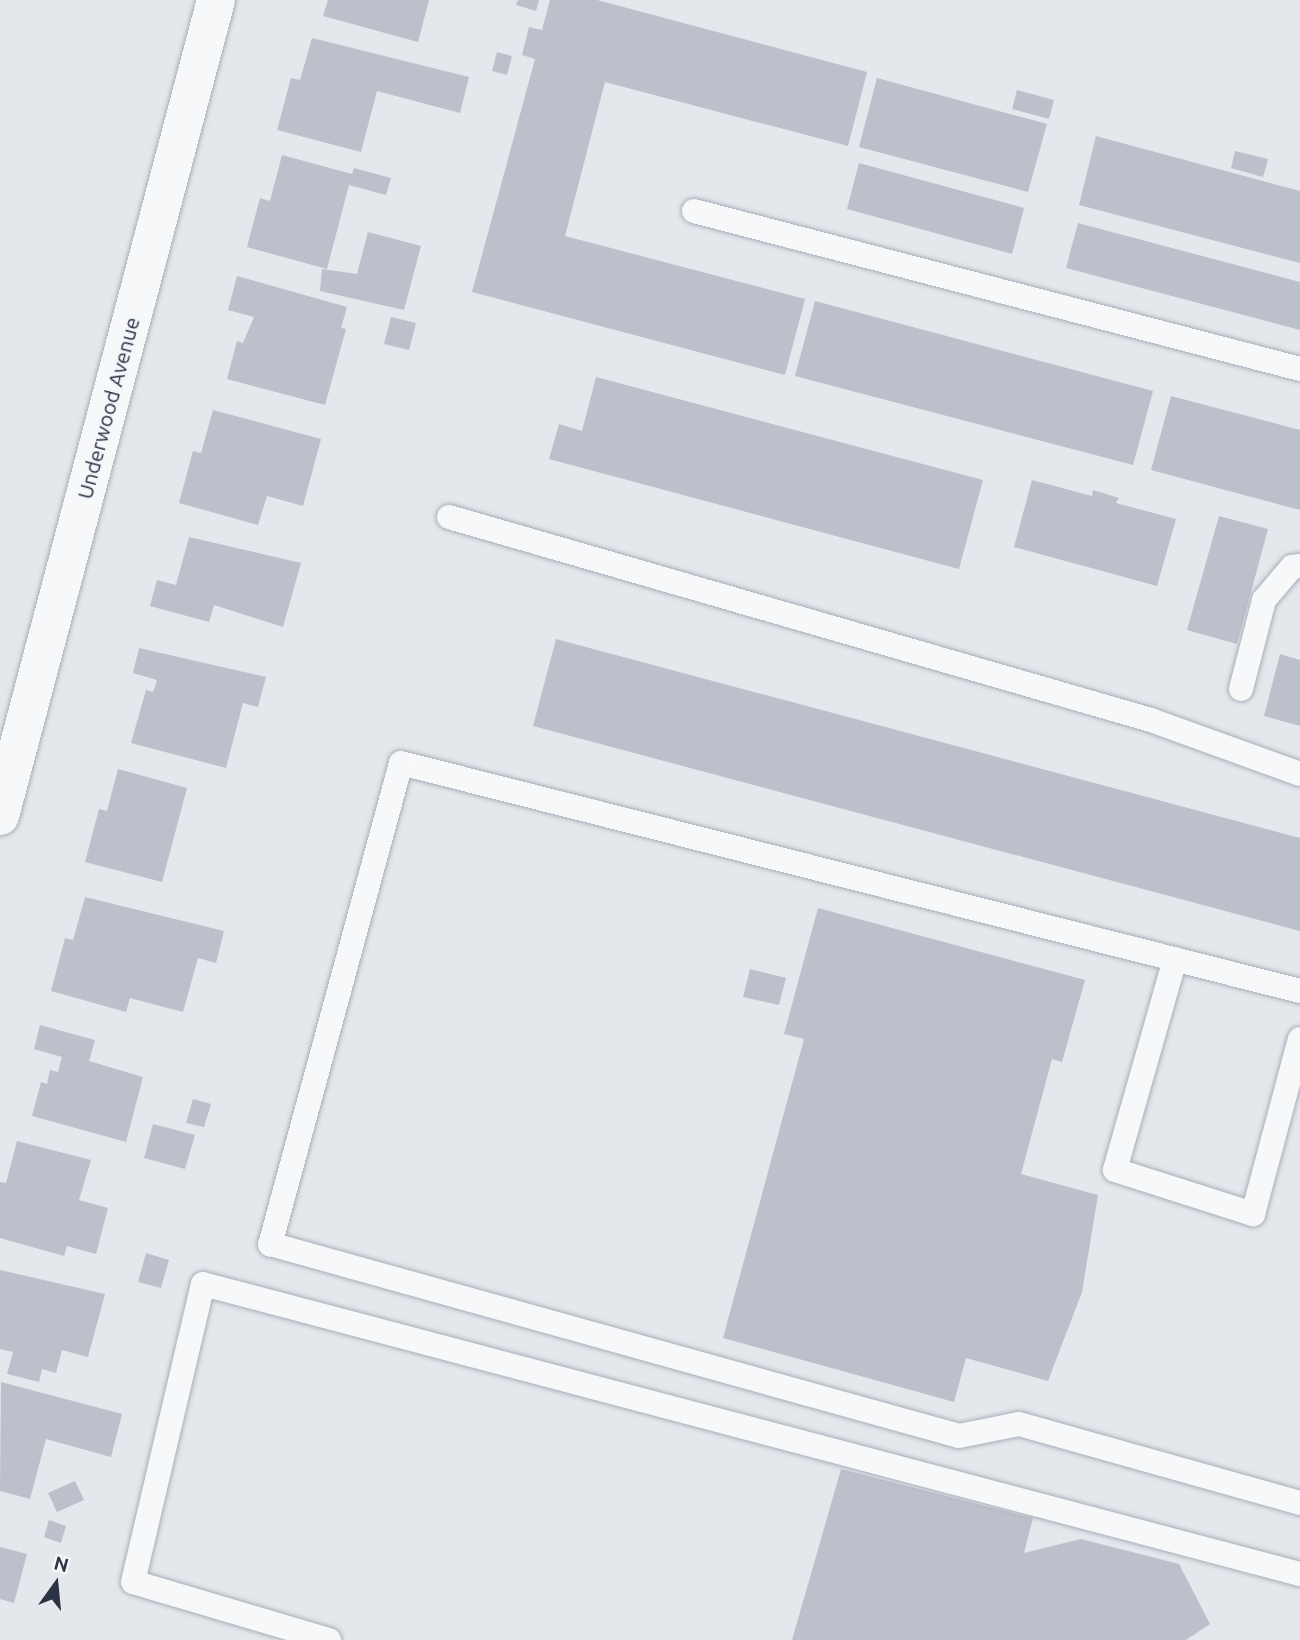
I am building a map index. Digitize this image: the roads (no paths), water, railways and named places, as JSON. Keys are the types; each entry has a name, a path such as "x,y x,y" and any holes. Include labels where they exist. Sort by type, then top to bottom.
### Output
{"street":[{"name":"Underwood Avenue","path":"0,816 216,0"}],"lane":[{"path":"694,211 1300,369"},
{"path":"449,517 1151,720 1300,774"},
{"path":"1241,689 1265,600 1292,567 1300,566"},
{"path":"1300,991 401,763 270,1244 959,1436 1018,1424 1300,1503"},
{"path":"1175,959 1115,1170 1253,1214 1300,1039"},
{"path":"329,1640 133,1582 203,1284 1300,1574"}]}
